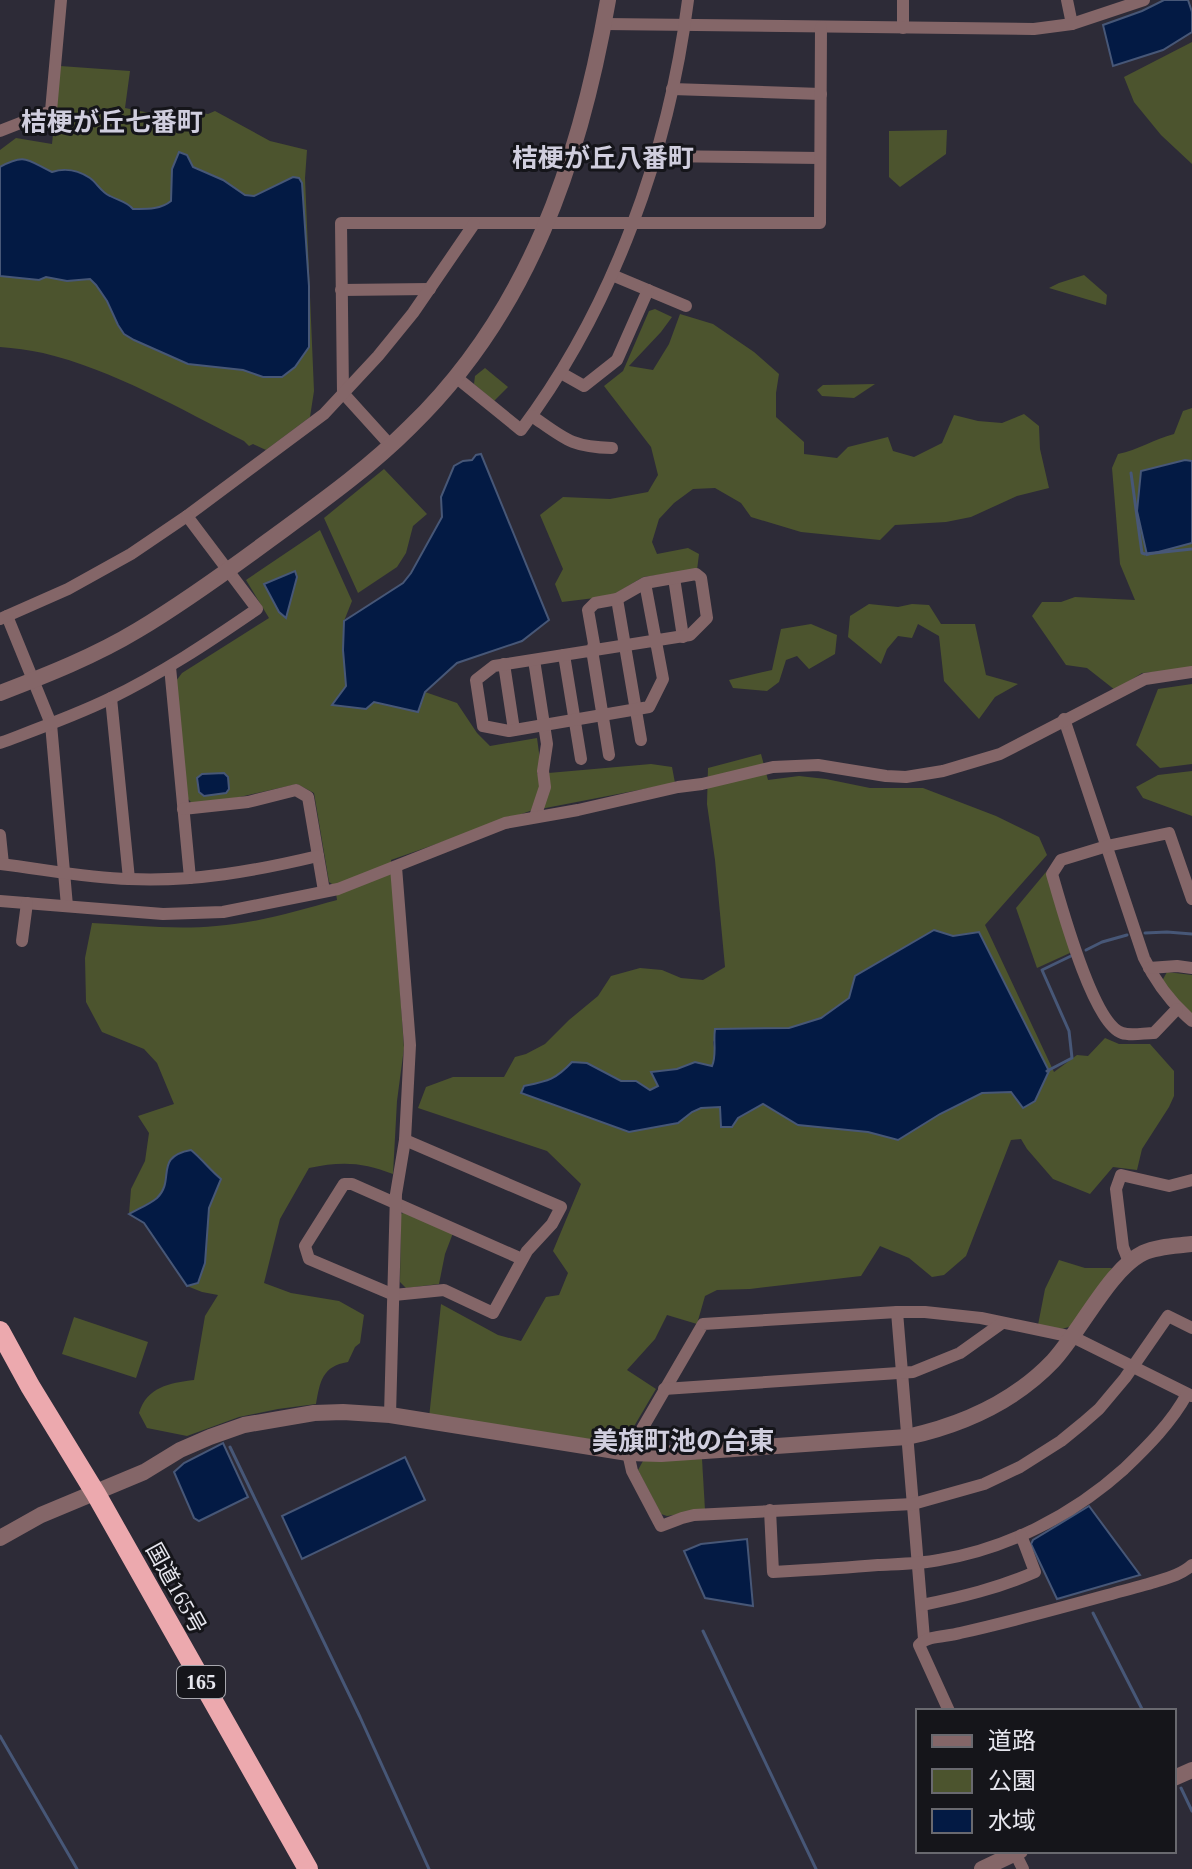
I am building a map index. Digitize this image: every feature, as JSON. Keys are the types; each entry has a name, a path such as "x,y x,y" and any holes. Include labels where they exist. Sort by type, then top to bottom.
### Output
{"highway":[{"name":"国道165号","path":"0,1331 308,1869"}],"street":[{"path":"0,131 51,111 61,0"},
{"path":"0,693 103,649 136,631 228,570 361,472 412,426 457,378 503,312 548,223 585,109 608,0"},
{"path":"457,378 521,430 561,373 612,275 655,156 672,89 688,0"},
{"path":"903,0 903,28"},
{"path":"1067,0 1072,24"},
{"path":"604,24 1034,29 1072,24 1144,0"},
{"path":"391,446 343,393 341,223 820,223 821,27"},
{"path":"672,89 821,94"},
{"path":"655,156 820,158"},
{"path":"67,906 51,724 4,617 99,573 187,516 324,414 413,313 474,224"},
{"path":"612,275 686,306"},
{"path":"341,290 430,289"},
{"path":"561,373 584,386 617,360 648,290"},
{"path":"532,416 576,445 612,448"},
{"path":"0,743 111,698 170,667 257,609 187,516"},
{"path":"609,755 603,716 592,650 594,644 588,610 595,603 617,599 645,583 696,574 701,578 707,618 690,635 655,642 592,650 494,666 476,680 483,726 502,730 514,730 603,716 649,707 663,679 655,642 645,583"},
{"path":"674,578 683,637"},
{"path":"617,599 641,740"},
{"path":"564,655 581,759"},
{"path":"534,660 547,744 543,771 545,787 535,817"},
{"path":"504,664 514,730"},
{"path":"170,667 190,878"},
{"path":"0,901 132,912 223,912 338,889 505,823 773,767 818,765 886,776 915,777 943,771 1000,754 1145,679 1192,672"},
{"path":"111,698 129,879"},
{"path":"1064,719 1149,968 1177,1009 1192,1021"},
{"path":"183,809 248,802 296,790 308,797 324,891"},
{"path":"1177,1009 1154,1033 1124,1034 1114,1028 1090,988 1052,874 1061,860 1107,846 1169,833 1192,899"},
{"path":"0,835 1,864 129,879 190,878 255,870 318,856"},
{"path":"390,1415 396,1203 405,1140 410,1045 396,867"},
{"path":"22,941 27,903"},
{"path":"1149,968 1192,968"},
{"path":"405,1140 561,1207 552,1224 527,1251 493,1313 444,1290 394,1295 309,1259 305,1246 344,1184 352,1184 522,1259"},
{"path":"1129,1262 1123,1247 1116,1189 1121,1175 1169,1186 1192,1180"},
{"path":"0,1538 41,1515 96,1494 144,1472 180,1450 227,1430 314,1413 390,1415 628,1453 661,1454 907,1437 945,1428 1011,1397 1041,1373 1073,1337 1129,1262 1150,1251 1192,1244"},
{"path":"897,1312 924,1639"},
{"path":"770,1510 773,1572 918,1563 967,1554 1047,1524 1107,1484 1147,1446 1189,1395 1134,1366 1073,1337 955,1314 897,1312 703,1324 628,1453 632,1471 661,1526 694,1515 770,1510 913,1504 984,1484 1020,1467 1061,1441 1099,1409 1134,1366 1168,1316 1192,1328"},
{"path":"664,1389 901,1374 960,1353 1002,1323"},
{"path":"922,1605 977,1593 1035,1572 1021,1535"},
{"path":"948,1709 919,1645 924,1639 1004,1623 1169,1578 1192,1565"},
{"path":"982,1869 1014,1853"}],"green space":[{"path":"1192,42 1192,164 1161,135 1134,102 1124,77"},
{"path":"60,66 130,71 125,108 170,117 185,110 208,114 215,111 270,141 307,150 305,178 314,391 310,417 266,450 253,444 249,446 171,404 95,369 43,353 0,347 0,150 16,138 52,144"},
{"path":"947,130 946,154 900,187 889,177 889,131"},
{"path":"1084,275 1107,295 1106,305 1049,288 1059,283"},
{"path":"655,309 672,317 629,366 653,370 669,344 680,314 713,324 754,352 779,374 776,417 804,442 804,454 837,458 848,447 888,437 893,451 914,457 942,443 954,415 1002,423 1024,414 1039,426 1040,449 1049,488 1017,496 971,517 895,525 880,540 801,532 751,517 741,503 715,488 693,489 659,519 652,542 657,554 688,548 699,554 697,570 643,577 611,596 562,602 555,584 563,569 540,515 563,497 610,499 648,492 658,475 651,447 604,386 623,371 649,311"},
{"path":"485,368 508,387 494,401 474,384 475,376"},
{"path":"875,384 854,398 822,396 817,390 823,385"},
{"path":"1192,408 1192,461 1141,471 1137,511 1147,555 1192,543 1192,669 1142,673 1115,690 1087,668 1066,665 1032,616 1042,602 1061,602 1075,597 1135,600 1120,564 1112,468 1118,454 1174,434 1183,411"},
{"path":"384,469 427,514 413,526 406,553 397,567 358,593 324,518"},
{"path":"320,530 352,601 344,621 346,686 333,705 374,702 418,712 425,692 457,703 490,746 537,738 540,760 537,774 651,764 672,767 675,783 530,811 391,860 404,1048 393,1174 352,1164 309,1168 280,1219 264,1283 291,1293 339,1301 364,1315 360,1343 348,1362 333,1367 324,1376 316,1404 239,1417 187,1436 147,1428 139,1413 153,1392 168,1385 194,1380 205,1316 218,1295 187,1286 198,1283 205,1263 209,1208 221,1179 199,1156 163,1188 159,1197 129,1214 131,1189 145,1161 149,1133 138,1116 174,1104 157,1063 144,1049 102,1032 86,1002 85,958 92,923 216,926 262,919 337,900 335,886 329,882 314,793 297,784 193,804 187,798 176,681 182,673 269,618 246,580"},
{"path":"869,604 898,607 929,605 941,624 975,624 986,675 1018,684 995,697 979,719 944,681 939,636 918,624 912,638 898,636 887,649 881,664 848,637 850,616"},
{"path":"811,624 837,635 835,654 809,669 797,656 786,660 779,682 767,691 733,688 729,680 772,670 781,629"},
{"path":"1192,684 1192,764 1160,768 1136,745 1158,689"},
{"path":"761,754 768,780 799,776 870,788 923,788 996,816 1039,837 1047,855 985,925 1054,1072 1077,1055 1088,1056 1105,1038 1119,1044 1150,1044 1174,1071 1174,1096 1142,1149 1137,1170 1113,1167 1090,1194 1053,1179 1021,1139 1011,1140 966,1256 944,1275 932,1277 909,1258 880,1246 861,1276 717,1290 705,1296 697,1324 667,1315 655,1339 627,1370 656,1389 626,1440 619,1443 429,1418 441,1304 498,1335 521,1341 546,1297 559,1295 568,1273 553,1251 581,1184 547,1151 418,1108 426,1087 453,1077 504,1077 515,1057 545,1044 598,996 611,976 640,968 703,980 725,967 707,804 708,768","holes":["935,930 953,936 1023,1108 1011,1092 982,1093 897,1140 868,1132 798,1125 763,1104 721,1127 721,1107 701,1108 678,1123 629,1132 522,1093 524,1086 543,1082 587,1063 621,1081 636,1081 649,1090 658,1087 652,1072 677,1069 695,1062 712,1066 716,1058 713,1042 723,1028 789,1028 821,1018"]},
{"path":"1192,771 1192,816 1143,798 1136,787 1158,775"},
{"path":"1046,872 1072,952 1037,968 1016,908"},
{"path":"1167,972 1192,975 1192,1014 1162,981"},
{"path":"405,1212 453,1233 439,1284 406,1288 400,1282 401,1214"},
{"path":"1059,1260 1085,1268 1112,1268 1072,1326 1062,1329 1038,1325 1045,1289"},
{"path":"74,1317 148,1342 136,1378 62,1354"},
{"path":"702,1459 705,1510 667,1516 661,1514 638,1470 643,1461"}],"water":[{"path":"1164,0 1188,0 1192,12 1192,32 1163,50 1113,66 1103,25"},
{"path":"179,152 187,155 193,167 223,180 245,195 254,196 293,177 299,178 302,183 309,286 309,347 295,367 282,377 263,377 243,370 188,364 134,340 124,334 107,301 90,279 67,281 46,277 39,280 0,276 0,167 21,159 52,172 76,172 90,178 107,194 133,209 148,209 171,201 172,169"},
{"path":"481,454 549,620 522,641 457,663 425,692 418,712 374,702 366,709 332,705 346,686 344,621 403,583 442,517 441,497 454,466"},
{"path":"1192,461 1192,543 1147,555 1137,511 1141,471"},
{"path":"295,571 297,577 286,618 279,612 264,584"},
{"path":"224,773 228,777 229,789 226,793 204,796 199,792 197,778 202,774"},
{"path":"934,930 953,936 979,932 1049,1071 1035,1101 1023,1108 1011,1092 982,1093 898,1140 868,1132 798,1125 763,1104 738,1118 732,1127 721,1127 720,1107 701,1108 678,1123 629,1132 521,1093 524,1086 551,1079 572,1062 587,1063 621,1081 636,1081 650,1090 658,1086 651,1072 677,1069 695,1062 712,1066 715,1029 789,1028 821,1018 849,998 855,976"},
{"path":"191,1150 221,1179 209,1208 205,1263 198,1283 187,1286 144,1223 129,1214 157,1198 165,1184 172,1158"},
{"path":"223,1443 248,1497 199,1521 194,1518 174,1472 184,1463"},
{"path":"405,1457 425,1500 302,1559 282,1516"},
{"path":"1089,1506 1140,1575 1057,1599 1031,1544"},
{"path":"747,1539 753,1606 705,1598 684,1551 701,1544"}],"waterway":[{"path":"1131,473 1142,553 1192,549"},
{"path":"1145,933 1192,934"},
{"path":"1086,950 1127,935"},
{"path":"1047,1071 1072,1058 1069,1031 1042,970 1071,956"},
{"path":"230,1447 360,1717 429,1869"},
{"path":"1093,1613 1142,1709"},
{"path":"703,1631 816,1869"},
{"path":"0,1736 77,1869"},
{"path":"1181,1788 1192,1811"}],"district":[{"name":"桔梗が丘七番町","path":"112,122"},
{"name":"桔梗が丘八番町","path":"603,158"},
{"name":"美旗町池の台東","path":"683,1441"}]}
